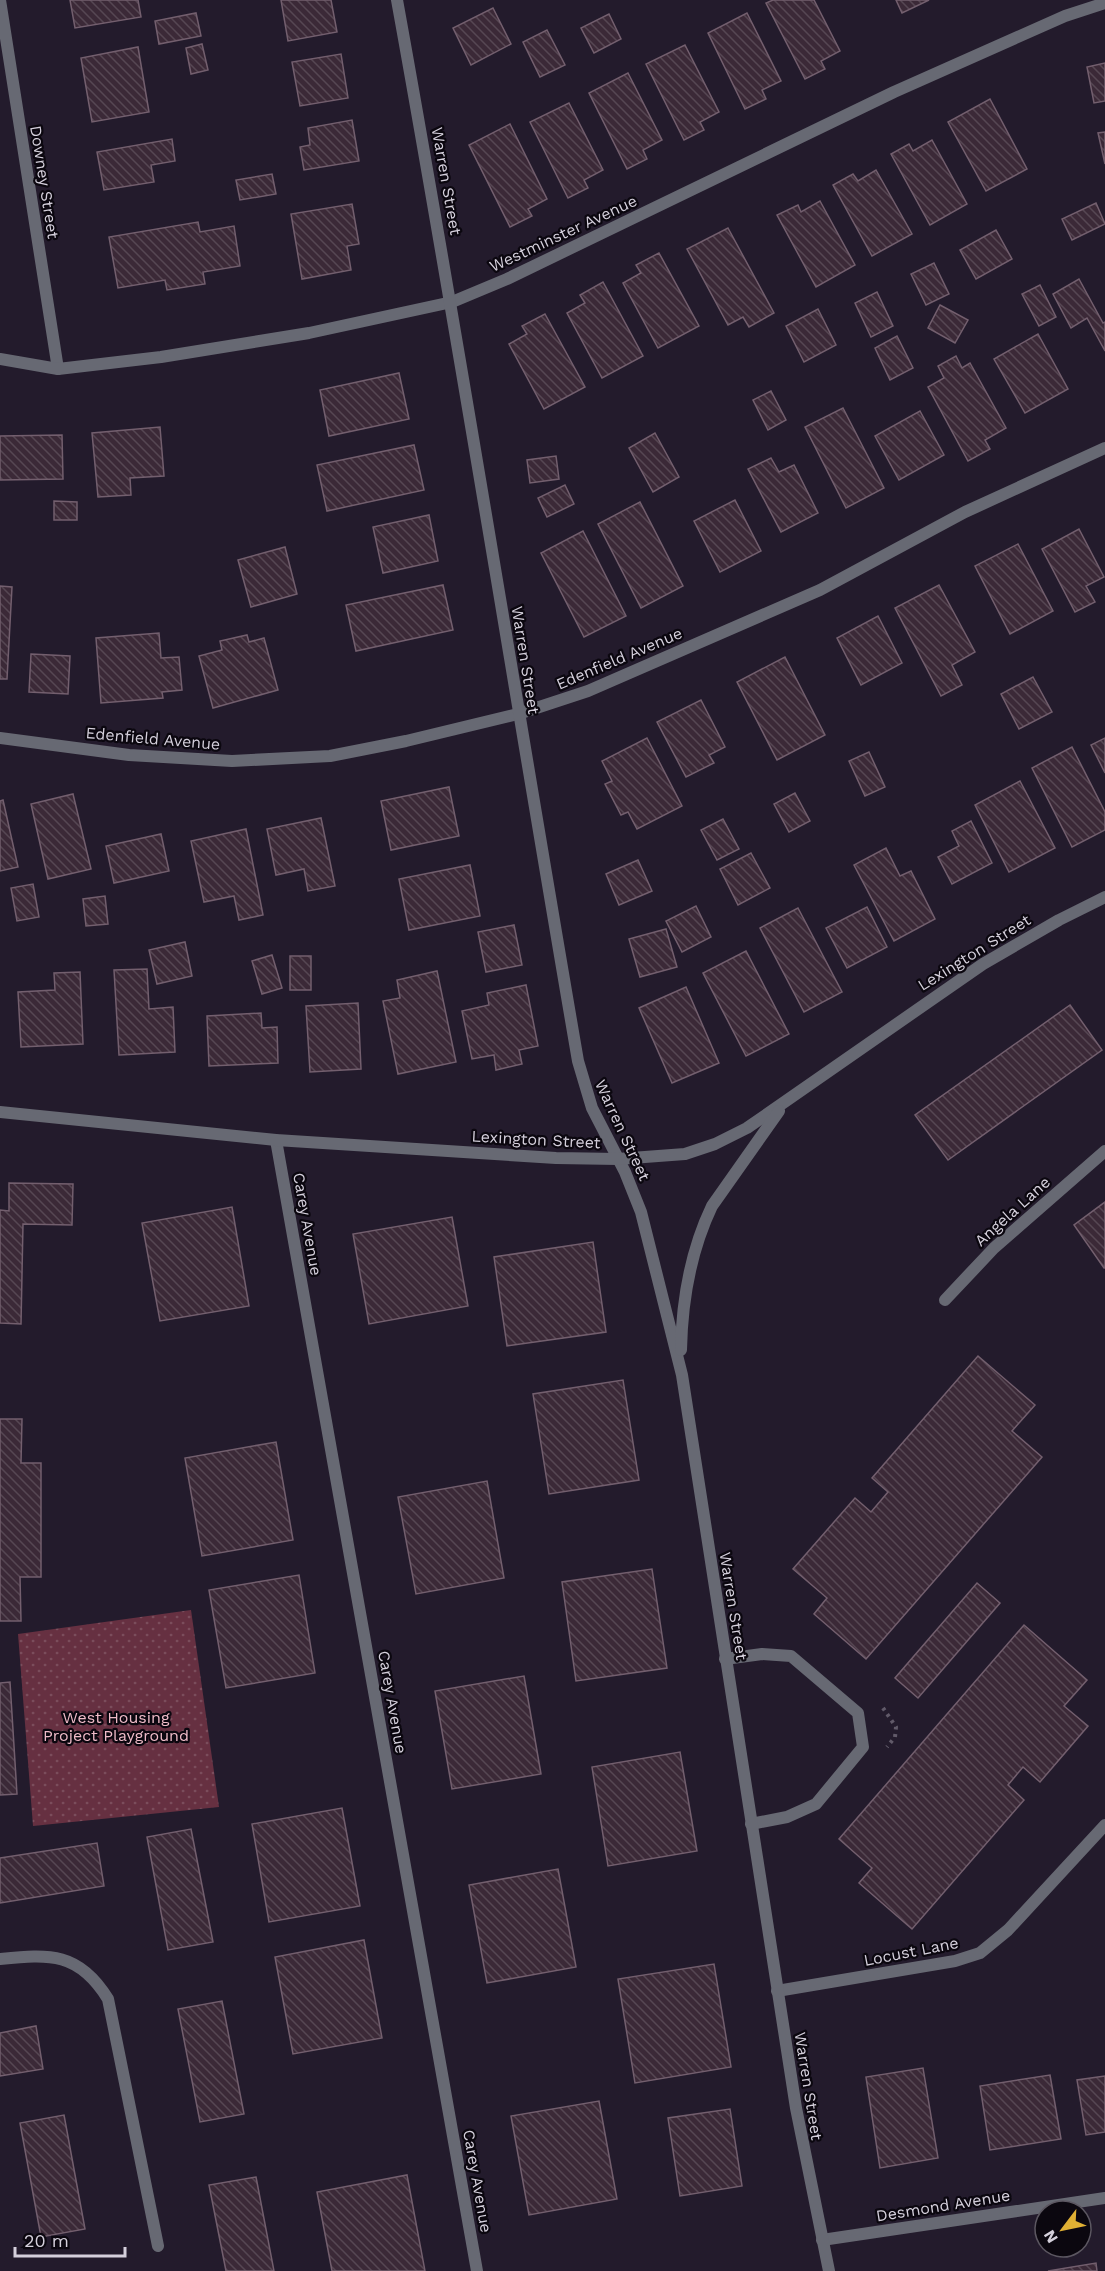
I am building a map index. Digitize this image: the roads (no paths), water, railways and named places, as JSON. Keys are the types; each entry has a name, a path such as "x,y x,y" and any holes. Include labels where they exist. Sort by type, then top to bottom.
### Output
{"street":[{"name":"Downey Street","path":"0,0 58,369"},
{"name":"Warren Street","path":"397,0 452,302 518,714 581,1077 592,1108 641,1212 682,1375 802,2148 829,2271"},
{"name":"Westminster Avenue","path":"0,359 58,369 161,357 309,333 452,302 507,279 894,92 1065,16 1105,3"},
{"name":"Edenfield Avenue","path":"0,738 129,755 232,761 330,756 406,741 518,714 588,691 820,590 965,512 1105,448"},
{"name":"Lexington Street","path":"0,1112 276,1140 539,1158 618,1159 669,1156 701,1150 730,1138 784,1104 883,1032 983,964 1059,920 1105,897"},
{"path":"682,1375 682,1330 686,1284 697,1239 712,1206 784,1104"},
{"name":"Carey Avenue","path":"276,1140 477,2271"},
{"name":"Angela Lane","path":"945,1300 994,1248 1105,1151"},
{"path":"725,1659 762,1654 791,1656 858,1713 863,1747 816,1804 787,1817 751,1824"},
{"name":"Locust Lane","path":"777,1991 955,1961 980,1953 1008,1930 1105,1825"},
{"path":"0,1959 43,1955 72,1963 95,1978 108,1999 158,2246"},
{"name":"Desmond Avenue","path":"822,2240 1105,2198"}],"park label":[{"name":"West Housing Project Playground","path":"116,1726"}]}
